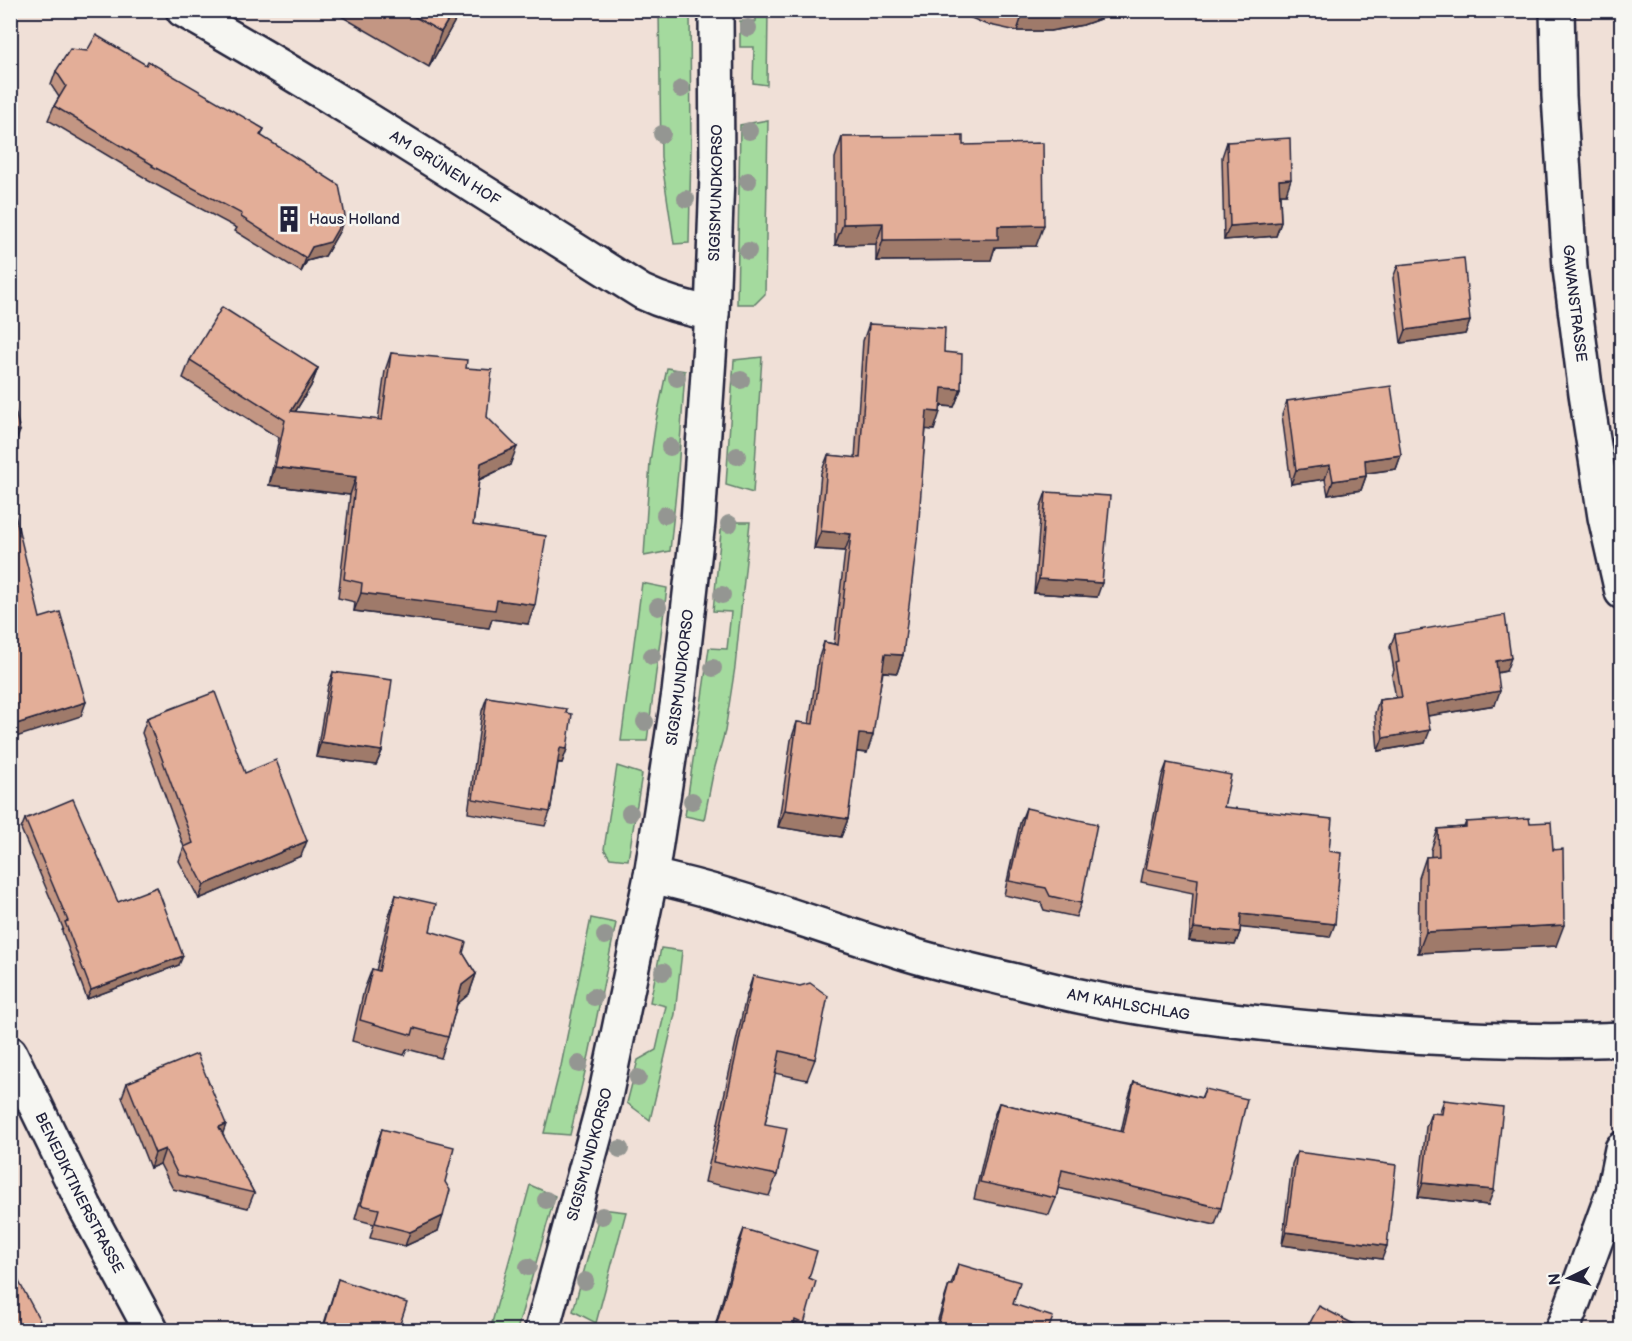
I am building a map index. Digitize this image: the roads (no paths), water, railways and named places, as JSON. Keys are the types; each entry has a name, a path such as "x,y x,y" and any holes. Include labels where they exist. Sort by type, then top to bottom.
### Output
{"street":[{"name":"AM GRÜNEN HOF","path":"183,10 389,133 642,292 679,307 712,313"},
{"name":"SIGISMUNDKORSO","path":"542,1330 604,1102 651,876 683,656 698,522 712,313 717,176 716,10"},
{"name":"GAWANSTRASSE","path":"1557,10 1558,96 1570,269 1586,394 1604,506 1622,592"},
{"name":"AM KAHLSCHLAG","path":"651,876 745,900 902,952 1131,1007 1236,1021 1394,1035 1493,1040 1622,1039"},
{"name":"BENEDIKTINERSTRASSE","path":"10,1053 85,1207 151,1330"},
{"path":"1562,1330 1612,1193 1622,1149"}],"place":[{"name":"Haus Holland","path":"289,219"}]}
